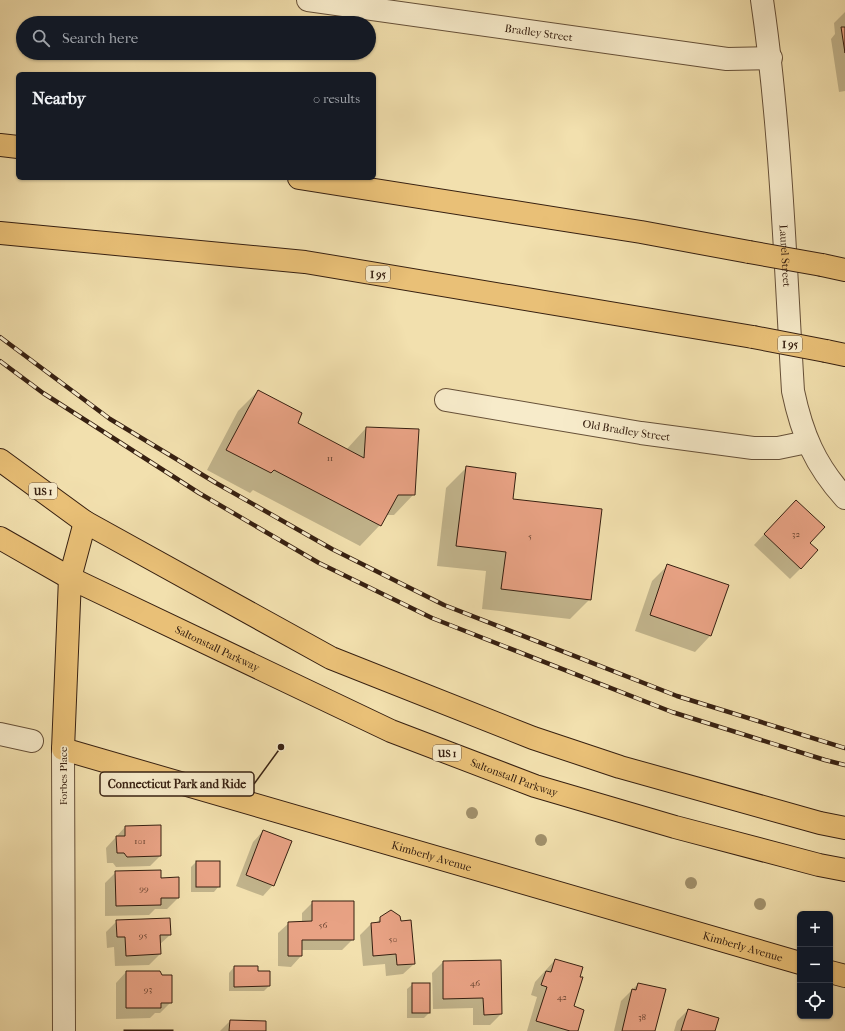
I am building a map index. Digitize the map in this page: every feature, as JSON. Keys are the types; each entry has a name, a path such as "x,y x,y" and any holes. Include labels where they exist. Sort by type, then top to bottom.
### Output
{"main road":[{"path":"0,145 16,147"},
{"path":"312,180 641,232 845,270"},
{"name":"I 95","path":"0,234 305,262 753,337 836,353"},
{"name":"US 1","path":"0,460 85,522 331,658 533,738 620,767 820,823 845,828"},
{"name":"Forbes Place","path":"63,749 70,578 85,522"},
{"name":"US 1","path":"0,538 70,578"},
{"name":"Saltonstall Parkway","path":"70,578 391,731 528,784 675,827 819,865 845,870"},
{"name":"Kimberly Avenue","path":"63,749 797,962"},
{"path":"833,973 845,976"}],"street":[{"name":"Bradley Street","path":"308,0 727,59 771,58"},
{"name":"Laurel Street","path":"762,0 771,58 793,391 798,418 807,442 820,466 845,498"},
{"name":"Old Bradley Street","path":"446,400 641,433 753,448 778,448 807,442"},
{"path":"0,734 32,741"},
{"name":"Forbes Place","path":"63,749 64,1031"}],"building":[{"path":"841,27 845,27 845,53"},
{"path":"258,390 302,413 298,423 364,458 366,427 419,429 415,495 398,495 381,526 274,470 271,473 226,450"},
{"path":"466,466 516,473 513,499 602,509 591,600 501,589 506,552 456,546"},
{"path":"796,500 825,527 810,543 818,550 801,569 764,534"},
{"path":"667,564 729,585 711,636 650,615"},
{"path":"161,825 161,856 127,857 124,853 117,853 116,836 125,836 125,826"},
{"path":"263,830 292,841 274,886 246,875"},
{"path":"196,861 220,861 220,887 196,887"},
{"path":"161,870 161,878 179,877 179,898 161,898 161,905 116,906 115,871"},
{"path":"312,901 354,901 354,940 302,940 302,956 288,956 288,922 312,921"},
{"path":"391,910 400,916 401,921 411,920 415,964 397,965 396,954 373,956 371,923 380,922 380,917"},
{"path":"170,918 171,935 160,935 161,954 126,956 125,937 117,937 116,920"},
{"path":"555,959 583,967 580,977 583,977 574,1006 584,1010 578,1031 570,1031 536,1021 547,987 541,985 546,971 551,972"},
{"path":"501,960 502,1014 484,1015 483,998 443,999 443,961"},
{"path":"234,966 258,966 258,971 270,971 270,986 234,987"},
{"path":"126,971 160,971 162,975 172,975 172,1003 161,1003 161,1008 126,1008"},
{"path":"412,983 430,983 430,1013 412,1013"},
{"path":"638,983 666,989 655,1031 622,1031 632,989 636,990"},
{"path":"688,1009 719,1018 715,1031 681,1031"},
{"path":"230,1020 266,1021 266,1031 229,1031"},
{"path":"173,1030 173,1031 124,1031"}],"railway":[{"path":"0,337 110,419 216,483 332,549 444,605 677,696 845,748"},
{"path":"0,361 43,393 199,493 319,563 432,618 672,712 845,765"}],"place":[{"name":"Connecticut Park and Ride","path":"281,747"}]}
